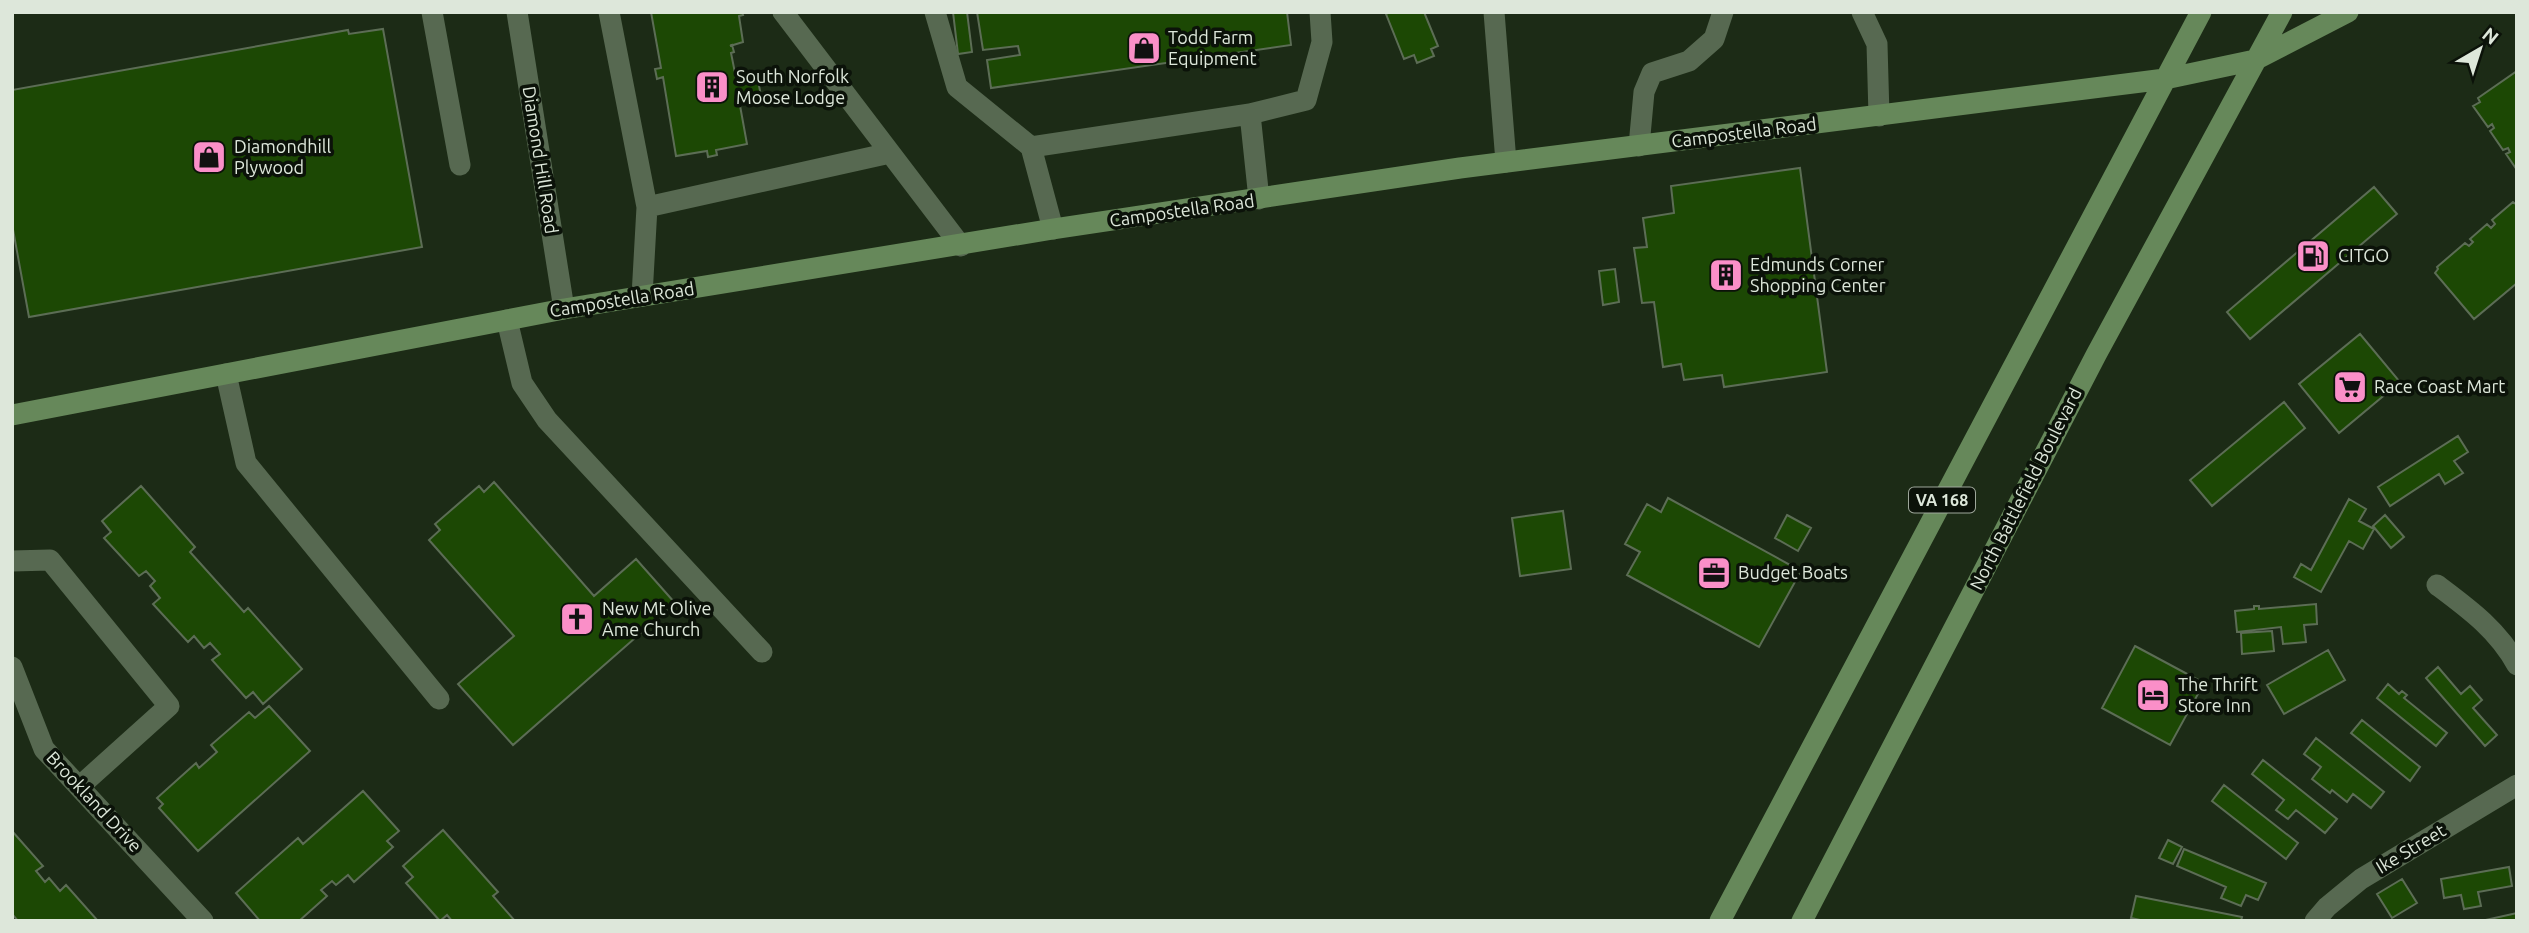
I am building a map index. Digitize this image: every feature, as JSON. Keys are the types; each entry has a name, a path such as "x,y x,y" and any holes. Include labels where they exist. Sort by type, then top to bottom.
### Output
{"main road":[{"name":"VA 168","path":"1720,921 2201,12"},
{"name":"North Battlefield Boulevard","path":"1802,921 2096,355 2282,12"},
{"name":"Campostella Road","path":"12,415 564,309 1054,229 1506,162 2165,79 2255,60 2348,12"}],"street":[{"path":"432,12 460,165"},
{"name":"Diamond Hill Road","path":"517,12 564,309"},
{"path":"609,12 647,207 642,296"},
{"path":"783,12 961,246"},
{"path":"935,12 957,87 1031,147 1054,229"},
{"path":"1031,147 1250,114 1306,100 1322,42 1320,12"},
{"path":"1494,12 1506,162"},
{"path":"1639,146 1644,92 1652,73 1689,61 1714,39 1723,12"},
{"path":"1862,12 1877,44 1880,116"},
{"path":"1250,114 1259,199"},
{"path":"647,207 890,153"},
{"path":"507,320 522,383 548,420 762,652"},
{"path":"226,374 246,463 439,699"},
{"path":"12,561 50,560 169,706 79,787"},
{"path":"2437,584 2488,625 2507,646 2517,665"},
{"name":"Brookland Drive","path":"12,667 44,749 203,921"},
{"name":"Ike Street","path":"2315,921 2327,907 2361,879 2516,787"}],"building":[{"name":"South Norfolk Moose Lodge","path":"651,12 742,12 743,15 739,16 743,42 732,45 734,52 731,53 736,78 757,75 761,96 739,100 747,144 716,150 717,155 708,157 707,151 676,156 663,77 657,79 655,69 661,68"},
{"path":"953,12 967,12 972,52 958,54"},
{"name":"Todd Farm Equipment","path":"977,12 1287,12 1291,45 991,88 987,60 1020,55 1018,46 983,50"},
{"path":"1424,12 1438,46 1431,49 1434,56 1417,63 1414,55 1404,59 1386,14"},
{"name":"Diamondhill Plywood","path":"383,29 422,247 29,317 12,224 12,90 348,30 349,34"},
{"path":"2517,71 2517,170 2506,154 2510,152 2508,148 2503,150 2490,131 2494,128 2492,124 2488,127 2473,106 2480,102 2478,98"},
{"name":"Edmunds Corner Shopping Center","path":"1800,168 1827,372 1724,387 1722,375 1684,380 1681,364 1663,367 1654,302 1642,303 1634,248 1647,247 1643,218 1674,213 1671,186"},
{"path":"2374,187 2397,214 2250,339 2227,312"},
{"path":"2513,202 2517,205 2517,283 2474,319 2435,273 2437,267 2465,243 2469,246 2473,242 2470,239 2487,224 2491,228 2495,224 2492,220"},
{"path":"1615,269 1619,302 1603,305 1599,271"},
{"path":"2360,334 2400,382 2339,433 2299,384"},
{"path":"2284,402 2305,428 2212,506 2190,480"},
{"path":"2458,436 2468,452 2454,461 2463,473 2445,484 2439,474 2390,506 2378,487"},
{"name":"New Mt Olive Ame Church","path":"494,482 594,596 636,559 675,603 513,745 458,684 514,636 429,540 440,530 435,524 479,486 484,492"},
{"path":"141,486 195,547 190,552 244,612 248,608 302,669 263,704 253,692 246,698 212,660 220,654 210,643 204,648 194,636 188,642 153,604 160,598 150,586 155,581 146,571 139,576 104,538 111,532 102,521"},
{"name":"Budget Boats","path":"1668,498 1801,571 1759,647 1627,575 1640,552 1625,544 1647,504 1661,512"},
{"path":"2349,499 2366,509 2359,521 2374,529 2363,549 2349,541 2321,592 2294,577 2301,564 2311,570"},
{"path":"1563,511 1571,569 1520,576 1512,518"},
{"path":"1787,515 1811,528 1798,551 1775,538"},
{"path":"2385,515 2404,537 2391,548 2373,526"},
{"path":"2316,604 2317,624 2304,625 2306,642 2283,644 2281,627 2237,632 2235,611 2254,609 2254,606 2259,606 2259,609"},
{"path":"2272,631 2274,651 2242,654 2241,633"},
{"name":"The Thrift Store Inn","path":"2135,646 2204,683 2170,745 2102,708"},
{"path":"2328,650 2345,680 2284,714 2267,685"},
{"path":"2438,667 2461,694 2470,686 2482,700 2473,708 2497,735 2485,746 2426,678"},
{"path":"2388,684 2399,694 2402,691 2407,695 2404,698 2447,733 2436,746 2377,698"},
{"path":"269,706 310,751 198,851 159,808 163,804 157,798 196,763 199,768 217,752 211,745 249,712 255,718"},
{"path":"2362,720 2420,767 2410,781 2351,733"},
{"path":"2316,738 2384,792 2371,808 2353,794 2347,802 2312,779 2321,767 2304,754"},
{"path":"2263,760 2337,819 2325,833 2296,810 2288,819 2276,810 2284,800 2252,774"},
{"path":"2224,785 2298,843 2286,859 2212,801"},
{"path":"363,791 399,831 387,841 393,847 354,882 348,875 336,885 332,881 321,890 327,896 299,921 260,921 236,893 298,838 303,844"},
{"path":"443,830 498,892 493,896 515,921 452,921 447,915 440,921 406,883 413,877 403,866"},
{"path":"12,831 43,866 36,871 45,882 49,878 60,891 66,885 98,921 18,921 12,914"},
{"path":"2168,840 2182,847 2173,864 2159,858"},
{"path":"2184,849 2266,883 2258,900 2246,895 2241,906 2221,898 2226,887 2177,866"},
{"path":"2509,867 2512,886 2478,892 2481,906 2464,909 2461,895 2444,898 2441,879"},
{"path":"2402,879 2417,903 2392,918 2377,894"},
{"path":"2136,896 2242,917 2241,921 2145,921 2131,918"},
{"path":"2517,913 2517,921 2481,921"}],"place":[{"name":"Todd Farm Equipment","path":"1144,48"},
{"name":"South Norfolk Moose Lodge","path":"712,87"},
{"name":"Diamondhill Plywood","path":"209,157"},
{"name":"CITGO","path":"2313,256"},
{"name":"Edmunds Corner Shopping Center","path":"1726,275"},
{"name":"Race Coast Mart","path":"2350,387"},
{"name":"Budget Boats","path":"1714,573"},
{"name":"New Mt Olive Ame Church","path":"577,619"},
{"name":"The Thrift Store Inn","path":"2153,695"}]}
